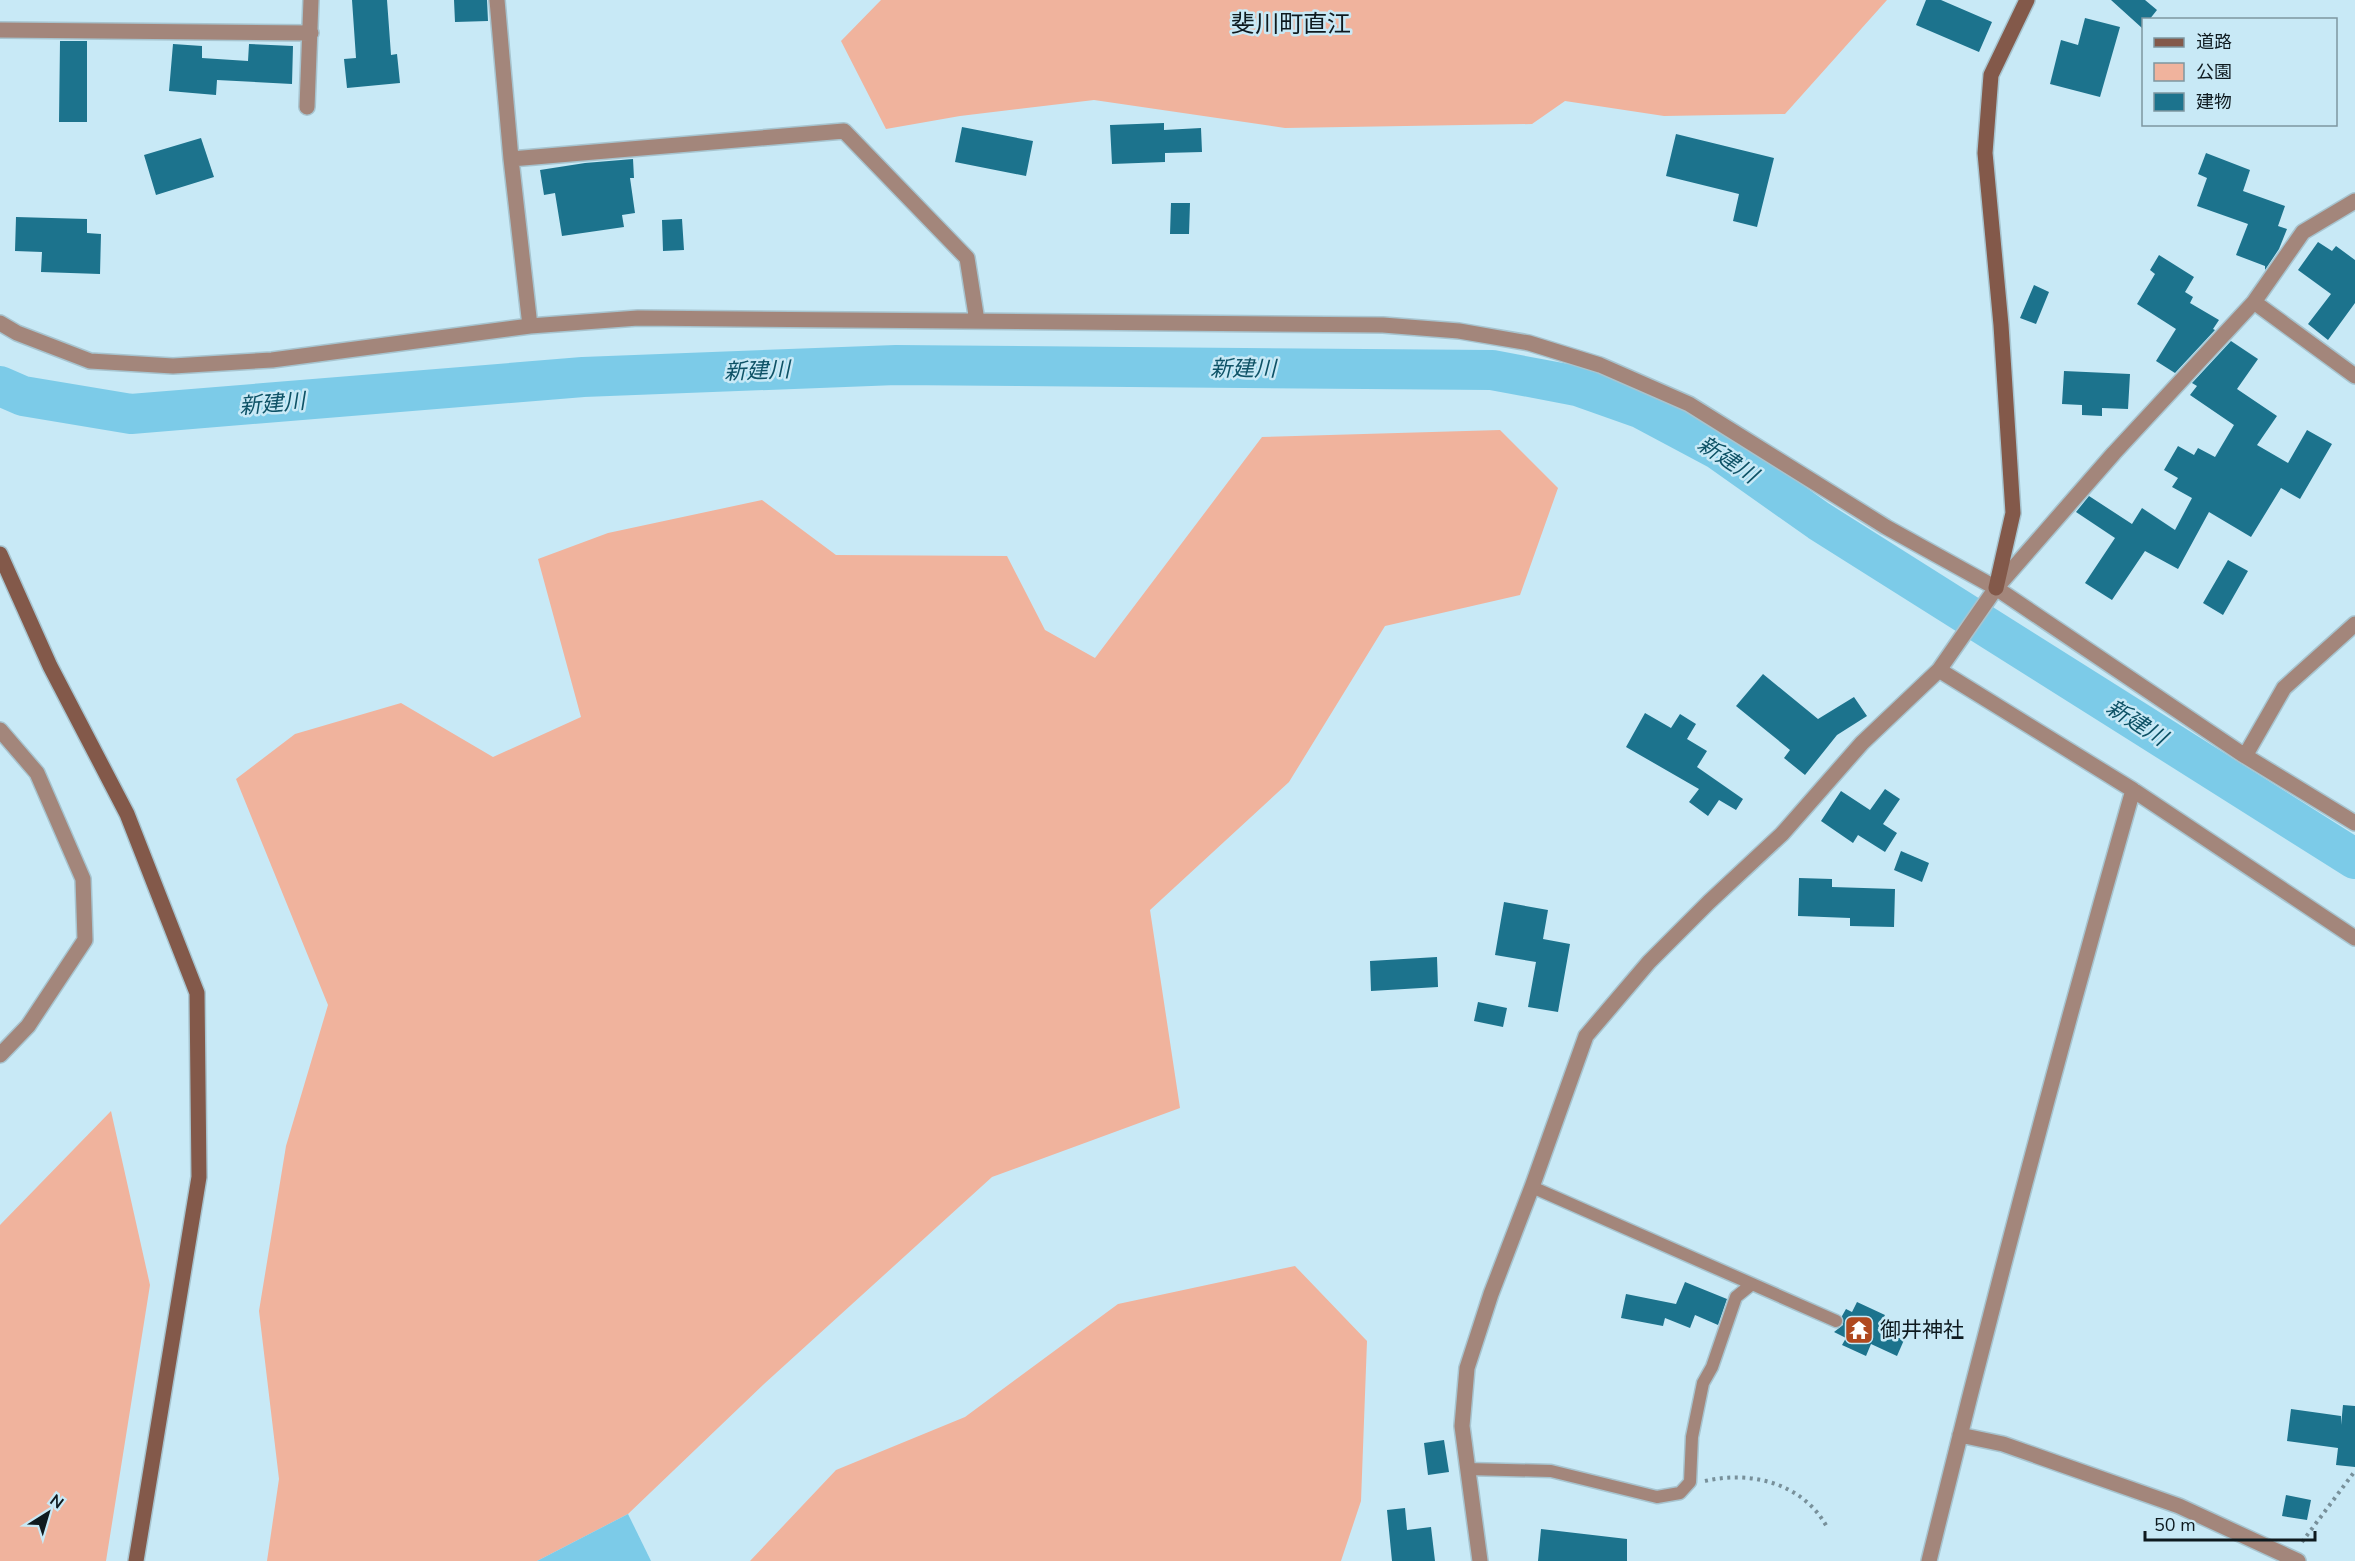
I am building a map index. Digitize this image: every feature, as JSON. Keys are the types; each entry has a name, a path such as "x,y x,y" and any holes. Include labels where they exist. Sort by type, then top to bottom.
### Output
{"street":[{"path":"307,107 311,0"},
{"path":"497,0 511,159 530,326"},
{"path":"1992,593 2013,513 2001,325 1985,153 1991,75 2027,0"},
{"path":"0,30 311,33"},
{"path":"511,159 844,131 967,258 977,321"},
{"path":"1480,1561 1462,1426 1467,1368 1491,1294 1586,1036 1649,962 1782,834 1862,743 1941,666 1992,593 2114,453 2254,302 2303,232 2355,201"},
{"path":"2254,302 2355,376"},
{"path":"0,323 17,333 90,361 173,366 272,360 530,326 638,318 1383,325 1459,331 1529,343 1600,365 1689,404 1992,593 2245,756 2355,823"},
{"path":"0,554 50,666 126,814 197,993 199,1177 136,1561"},
{"path":"2245,756 2284,688 2355,624"},
{"path":"1941,666 2355,938"},
{"path":"0,730 37,773 83,879 85,940 28,1026 0,1055"},
{"path":"1929,1561 2071,1008 2133,790"},
{"path":"1960,1435 2025,1451 2179,1506 2295,1560"}],"lane":[{"path":"1532,1187 1836,1321"},
{"path":"1467,1469 1551,1471 1656,1497 1680,1493 1690,1482 1692,1437 1703,1383 1712,1367 1736,1297 1752,1284"}],"path":[{"path":"2295,1560 2304,1539 2355,1471"},
{"path":"1690,1482 1732,1477 1761,1478 1792,1491 1811,1505 1828,1529"}],"green space":[{"path":"881,0 1887,0 1785,114 1664,116 1565,101 1532,124 1285,128 1094,100 960,116 886,129 841,41"},
{"path":"1500,430 1558,488 1520,595 1385,626 1289,782 1150,910 1180,1108 992,1177 764,1384 628,1514 537,1561 267,1561 279,1479 259,1311 286,1146 328,1005 236,779 295,734 401,703 493,757 581,717 538,559 608,533 762,500 836,555 1007,556 1045,630 1095,658 1262,437"},
{"path":"111,1111 150,1285 106,1561 0,1561 0,1225"},
{"path":"1295,1266 1367,1341 1361,1501 1341,1561 750,1561 836,1470 965,1417 1118,1304"}],"water":[{"path":"628,1514 651,1561 537,1561"}],"building":[{"path":"352,0 387,0 391,55 397,54 400,83 347,88 344,59 356,58"},
{"path":"454,0 487,0 488,21 455,22"},
{"path":"1926,0 1941,0 1992,22 1979,52 1916,25"},
{"path":"2111,0 2145,0 2157,10 2151,18 2142,18 2142,28"},
{"path":"2085,18 2120,27 2100,97 2050,84 2061,40 2078,45"},
{"path":"60,41 87,41 87,122 59,122"},
{"path":"173,44 202,46 202,58 248,61 249,44 293,46 292,84 217,80 216,95 169,91"},
{"path":"1164,123 1164,130 1201,128 1202,152 1165,153 1165,162 1112,164 1110,125"},
{"path":"962,127 1033,141 1026,176 955,162"},
{"path":"1676,134 1774,158 1757,227 1733,221 1739,194 1666,176"},
{"path":"201,138 214,177 156,195 144,155"},
{"path":"2206,153 2250,170 2243,191 2285,206 2278,226 2287,229 2279,249 2265,270 2265,266 2236,255 2248,224 2197,206 2207,178 2198,174"},
{"path":"633,159 634,178 630,178 635,213 622,215 624,227 562,236 555,193 544,195 540,170"},
{"path":"1171,203 1190,203 1189,234 1170,234"},
{"path":"16,217 87,219 87,233 101,234 100,274 41,272 42,252 15,251"},
{"path":"682,219 684,250 663,251 662,220"},
{"path":"2318,242 2332,251 2336,246 2355,260 2355,303 2328,340 2308,324 2331,294 2298,270"},
{"path":"2159,255 2194,277 2185,292 2193,297 2190,303 2219,320 2213,329 2215,330 2175,373 2156,361 2176,329 2137,304 2155,274 2150,270"},
{"path":"2034,285 2049,292 2036,324 2020,318"},
{"path":"2231,341 2258,359 2237,389 2277,416 2257,445 2288,463 2307,430 2332,444 2300,499 2281,488 2251,537 2209,512 2178,569 2145,551 2112,600 2085,583 2115,538 2076,512 2089,496 2132,524 2142,508 2175,530 2192,498 2172,487 2178,478 2164,470 2178,446 2194,455 2198,448 2215,457 2234,425 2190,395 2197,386 2192,383"},
{"path":"2064,371 2130,374 2128,409 2102,408 2102,416 2082,415 2082,405 2062,404"},
{"path":"2228,560 2248,571 2223,615 2203,603"},
{"path":"1763,674 1818,719 1854,697 1867,716 1837,735 1805,775 1784,758 1790,750 1736,706"},
{"path":"1645,713 1671,728 1680,714 1696,724 1687,739 1707,751 1697,767 1743,799 1736,810 1719,800 1708,816 1689,802 1699,789 1626,747"},
{"path":"1885,789 1900,799 1883,824 1897,833 1885,852 1858,835 1853,843 1821,821 1841,791 1870,810"},
{"path":"1901,851 1929,863 1922,882 1894,870"},
{"path":"1799,878 1832,879 1832,887 1895,889 1894,927 1850,926 1850,918 1798,916"},
{"path":"1504,902 1548,910 1543,939 1570,944 1558,1012 1528,1007 1536,962 1495,955"},
{"path":"1437,957 1438,987 1371,991 1370,961"},
{"path":"1478,1002 1507,1008 1503,1027 1474,1021"},
{"path":"1685,1282 1727,1299 1718,1325 1695,1315 1690,1328 1665,1318 1663,1326 1621,1318 1626,1294 1676,1304"},
{"name":"御井神社","path":"1857,1302 1885,1315 1878,1328 1904,1340 1897,1356 1871,1344 1866,1356 1842,1345 1846,1338 1834,1332 1843,1325 1842,1316 1846,1309 1852,1312"},
{"path":"2343,1405 2355,1406 2355,1467 2336,1465 2338,1448 2287,1441 2291,1409 2341,1416 2341,1425"},
{"path":"1444,1440 1449,1472 1428,1475 1424,1443"},
{"path":"2286,1495 2311,1500 2307,1520 2282,1516"},
{"path":"1405,1508 1407,1530 1431,1527 1435,1561 1392,1561 1387,1510"},
{"path":"1541,1529 1627,1539 1627,1561 1538,1561"}],"waterway":[{"name":"新建川","path":"0,386 23,396 131,414 583,377 896,365 1492,370 1577,386 1642,409 1717,449 1819,521 2355,859"}],"place":[{"name":"御井神社","path":"1859,1330"}],"district":[{"name":"斐川町直江","path":"1291,24"}]}
